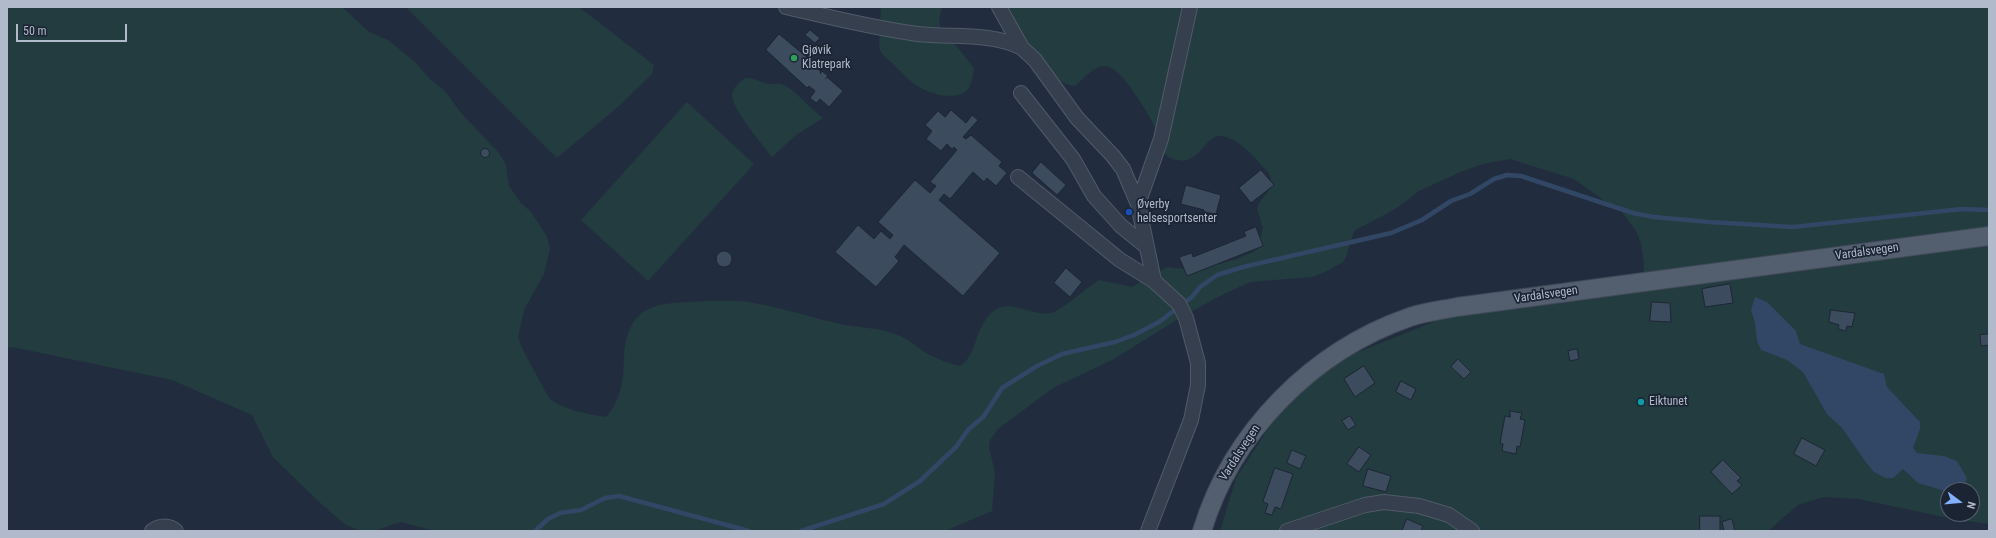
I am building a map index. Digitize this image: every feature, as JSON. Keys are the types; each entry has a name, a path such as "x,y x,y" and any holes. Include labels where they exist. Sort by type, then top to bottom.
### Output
{"main road":[{"name":"Vardalsvegen","path":"1202,531 1209,510 1222,481 1239,452 1250,434 1282,398 1305,376 1331,357 1385,327 1411,317 1457,307 1989,236"}],"lane":[{"path":"786,7 886,29 920,34 998,40 1022,48"},
{"path":"999,7 1022,48 1035,60 1077,118 1113,156 1123,169 1138,204 1154,281"},
{"path":"1138,204 1161,139 1190,7"},
{"path":"1021,93 1073,159 1094,196 1121,226 1147,247"},
{"path":"1018,177 1120,260 1154,281 1179,304 1186,318 1198,363 1198,385 1191,420 1148,531"},
{"path":"1287,531 1365,505 1384,502 1419,506 1449,515 1472,531"},
{"path":"152,531 160,527 167,526 176,531"}],"green space":[{"path":"7,7 342,7 369,32 388,40 415,62 429,78 445,91 461,113 499,153 506,165 509,186 521,203 531,212 546,235 550,248 544,274 524,310 518,337 523,350 549,398 561,406 584,413 606,417 613,407 620,391 623,378 625,345 630,329 640,314 660,305 719,301 741,301 760,304 845,325 892,333 905,339 930,355 960,366 970,355 979,331 988,316 995,310 1002,307 1016,307 1039,313 1054,312 1099,280 1132,287 1167,267 1194,270 1234,260 1253,252 1258,248 1263,228 1257,209 1259,203 1268,192 1271,179 1269,173 1248,151 1229,138 1216,136 1211,139 1197,154 1185,161 1169,158 1164,153 1158,133 1149,116 1135,94 1119,74 1112,68 1105,66 1097,68 1089,73 1075,86 1063,83 1053,76 1034,55 1005,7 1989,7 1989,524 1975,522 1980,522 1980,482 1940,482 1940,516 1859,499 1824,497 1798,505 1768,531 1220,531 1236,478 1274,420 1311,383 1351,355 1441,319 1643,277 1644,264 1641,243 1636,231 1620,209 1606,205 1602,199 1574,179 1510,159 1483,164 1463,171 1419,191 1397,208 1354,231 1343,262 1325,272 1312,277 1250,282 1220,296 1178,319 1114,359 1053,388 998,429 990,440 989,447 995,473 992,511 945,531 435,531 401,522 373,531 362,531 346,525 318,501 273,457 252,415 172,380 7,347"},
{"path":"406,7 579,7 654,65 652,74 620,105 557,158"},
{"path":"881,7 942,7 939,19 940,26 974,68 968,89 957,95 944,96 919,87 905,76 882,54 879,48"},
{"path":"745,78 755,79 769,84 782,84 823,118 796,135 772,157 737,110 734,102 732,96 733,90"},
{"path":"687,102 754,164 648,281 581,220"}],"water":[{"path":"1755,297 1767,302 1796,331 1800,344 1884,374 1887,387 1920,422 1920,429 1913,448 1917,453 1944,456 1957,461 1967,478 1966,482 1940,482 1940,490 1918,483 1903,469 1893,478 1886,478 1874,472 1842,428 1827,414 1803,372 1787,360 1761,350 1757,341 1755,323 1751,310"}],"building":[{"path":"810,30 820,38 815,43 805,35"},
{"path":"779,34 809,59 808,60 821,72 820,74 822,71 843,91 829,107 820,99 816,103 810,98 815,91 809,86 807,88 766,50"},
{"path":"951,110 966,123 972,115 978,120 963,137 966,139 971,135 1002,162 999,166 1007,173 996,186 987,178 984,182 973,172 950,199 944,194 939,200 1000,253 963,296 904,245 895,257 899,261 876,287 835,252 858,225 874,239 881,231 890,239 893,235 878,222 915,180 930,193 936,186 930,182 957,150 954,147 952,149 947,144 941,151 926,139 932,131 925,125 938,111 945,117"},
{"path":"483,149 487,149 489,153 487,157 483,157 481,155 481,151"},
{"path":"1041,162 1066,185 1057,195 1032,173"},
{"path":"1261,170 1274,185 1251,203 1239,188"},
{"path":"1186,185 1221,195 1216,214 1204,212 1204,210 1181,204"},
{"path":"1256,227 1263,246 1187,276 1179,257 1192,253 1193,257 1246,236 1244,232"},
{"path":"721,251 727,251 732,256 730,265 727,267 721,267 716,262 716,256"},
{"path":"1066,268 1082,282 1070,297 1054,283"},
{"path":"1730,284 1733,303 1705,307 1702,289"},
{"path":"1652,302 1670,303 1671,322 1650,321"},
{"path":"1831,310 1855,313 1852,327 1847,326 1846,331 1838,329 1839,325 1829,322"},
{"path":"1989,334 1989,345 1981,346 1980,335"},
{"path":"1577,349 1579,359 1570,361 1568,351"},
{"path":"1458,359 1471,372 1464,379 1451,367"},
{"path":"1364,366 1375,383 1355,397 1344,379"},
{"path":"1401,381 1416,389 1411,400 1396,392"},
{"path":"1510,411 1522,413 1520,419 1525,420 1520,447 1517,446 1516,454 1502,451 1503,444 1500,443 1505,416 1510,417"},
{"path":"1350,416 1356,425 1348,430 1342,421"},
{"path":"1802,438 1825,450 1816,466 1794,454"},
{"path":"1359,447 1371,455 1359,472 1347,464"},
{"path":"1292,450 1306,456 1300,469 1287,463"},
{"path":"1723,460 1741,478 1737,481 1742,485 1732,494 1711,472"},
{"path":"1275,468 1293,474 1281,509 1275,507 1272,515 1265,513 1268,504 1263,502"},
{"path":"1368,469 1391,476 1386,492 1363,486"},
{"path":"1700,516 1720,516 1720,531 1700,531"},
{"path":"1407,519 1423,526 1421,531 1402,531"},
{"path":"1732,519 1735,531 1724,531 1722,522"}],"waterway":[{"path":"801,531 884,504 920,481 956,447 968,430 984,416 1002,388 1037,366 1062,354 1115,342 1134,335 1159,322 1192,297 1200,287 1217,275 1243,267 1391,233 1422,220 1451,201 1470,194 1494,179 1507,175 1521,176 1633,213 1654,217 1709,222 1793,227 1962,209 1989,210"},
{"path":"535,531 548,519 560,513 581,510 605,498 619,496 749,531"}],"place":[{"name":"Gjøvik Klatrepark","path":"794,58"},
{"name":"Øverby helsesportsenter","path":"1129,212"},
{"name":"Eiktunet","path":"1641,402"}]}
